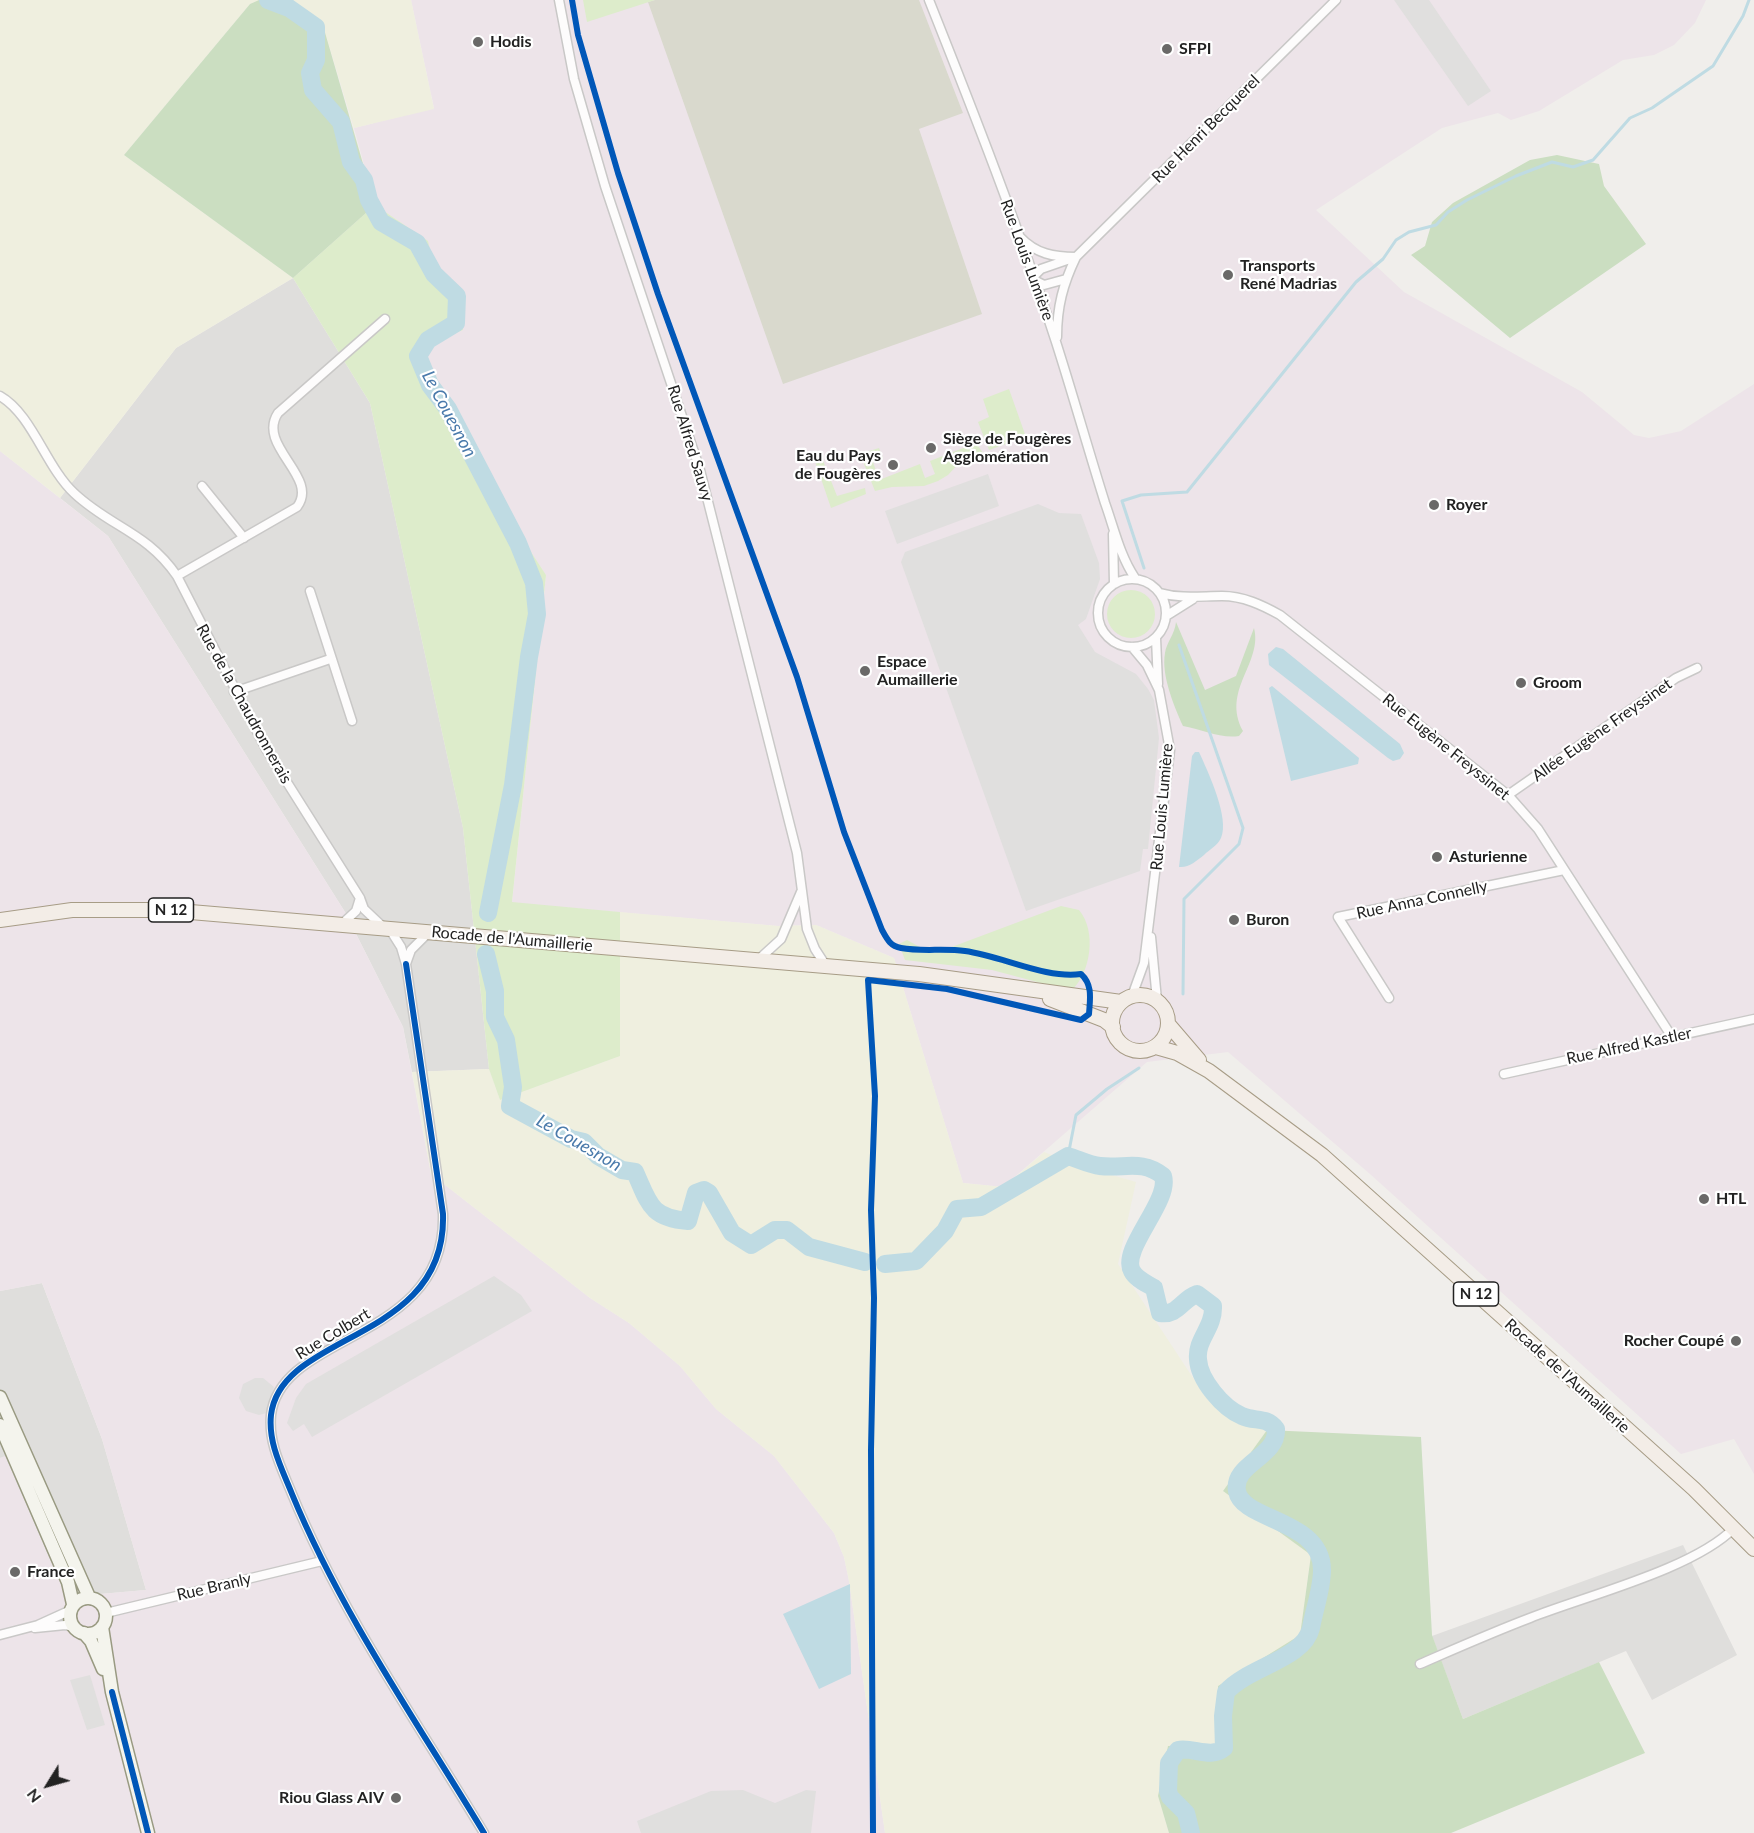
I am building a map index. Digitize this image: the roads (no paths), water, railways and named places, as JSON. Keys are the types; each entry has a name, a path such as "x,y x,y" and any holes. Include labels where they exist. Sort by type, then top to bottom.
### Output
{"main road":[{"name":"Rocade de l'Aumaillerie","path":"0,920 72,910 116,908 342,924 826,966 963,979 1023,989 1127,999"},
{"name":"Rocade de l'Aumaillerie","path":"1023,989 1089,1014 1113,1027"},
{"path":"1149,996 1157,1000 1168,1016 1169,1025 1162,1041 1156,1047 1138,1051 1121,1044 1113,1027 1114,1014 1127,999 1149,996"},
{"name":"Rocade de l'Aumaillerie","path":"1169,1025 1209,1071"},
{"name":"Rocade de l'Aumaillerie","path":"1156,1047 1177,1053 1209,1071 1322,1155 1694,1488 1754,1550"},
{"path":"0,1397 3,1411 88,1597 102,1604 106,1613 102,1628 112,1692 148,1833"},
{"path":"0,1425 68,1582 72,1607 70,1619 91,1641 112,1692"},
{"path":"42,1520 60,1537"},
{"path":"72,1607 80,1599 88,1597"},
{"path":"79,1630 94,1633 102,1628"}],"street":[{"name":"Rue Alfred Sauvy","path":"559,0 574,79 605,186 700,470 797,853 807,929 815,949 826,966"},
{"name":"Rue Louis Lumière","path":"929,0 1018,234 1056,343 1112,525 1126,565 1135,578"},
{"name":"Rue Henri Becquerel","path":"1056,343 1057,311 1066,279 1076,257 1336,0"},
{"path":"1018,234 1042,253 1054,257 1076,257"},
{"name":"Rue Henri Becquerel","path":"1033,278 1041,269 1076,257"},
{"path":"1033,278 1044,285 1066,279"},
{"path":"177,576 288,513 302,501 303,495 299,480 274,438 273,420 385,319"},
{"name":"Rue de la Chaudronnerais","path":"0,396 18,412 55,470 74,493 116,525 150,544 166,559 177,576 234,692 266,749 360,898 364,909 386,928"},
{"path":"202,486 244,538"},
{"name":"Rue Louis Lumière","path":"1112,525 1114,584"},
{"path":"1135,578 1149,583 1160,593 1166,616 1156,638 1141,646 1132,647 1113,641 1100,623 1100,601 1114,584 1135,578"},
{"path":"310,591 330,659 352,721"},
{"name":"Rue Eugène Freyssinet","path":"1160,593 1196,598 1236,597 1258,604 1280,615 1508,795 1538,829 1672,1037"},
{"name":"Rue Eugène Freyssinet","path":"1166,616 1182,604 1196,598"},
{"name":"Rue Louis Lumière","path":"1127,999 1144,963 1170,750 1159,690 1156,638"},
{"name":"Rue Louis Lumière","path":"1132,647 1147,665 1159,690"},
{"path":"234,692 330,659"},
{"name":"Allée Eugène Freyssinet","path":"1508,795 1676,678 1697,668"},
{"name":"Rue Anna Connelly","path":"1389,998 1338,917 1564,870"},
{"path":"758,960 781,939 802,891"},
{"path":"342,924 356,911 360,898"},
{"name":"Rue Louis Lumière","path":"1150,925 1157,1000"},
{"name":"Rue Colbert","path":"386,928 402,947 406,964 444,1231 431,1270 409,1300 392,1314 299,1369 284,1384 277,1397 271,1426 276,1455 322,1561 484,1833"},
{"path":"406,964 411,950 429,932"},
{"name":"Rue Alfred Kastler","path":"1504,1074 1754,1019"},
{"path":"1420,1664 1529,1618 1683,1561 1708,1548 1734,1528"},
{"name":"Rue Branly","path":"106,1613 322,1561"},
{"path":"20,1630 72,1607"},
{"path":"0,1635 20,1630 65,1625 79,1630"}],"water":[{"path":"1276,647 1283,649 1400,744 1404,753 1400,759 1393,761 1388,758 1269,665 1268,654"},
{"path":"1272,686 1359,758 1358,764 1291,781 1269,688"},
{"path":"1195,752 1199,752 1217,795 1223,829 1218,843 1192,864 1179,867 1192,756"},
{"path":"850,1584 851,1674 819,1689 783,1614"}],"waterway":[{"name":"Le Couesnon","path":"268,0 289,8 316,27 316,60 310,73 313,90 341,122 351,162 364,180 369,200 381,222 417,243 434,274 457,296 456,323 428,340 418,356 430,385 448,409 518,543 534,583 537,614 529,657 513,785 488,913"},
{"path":"1144,568 1122,501 1141,495 1187,492 1356,282 1383,259 1396,240 1409,232 1436,225 1448,212 1467,200 1516,176 1552,162 1573,167 1593,160 1630,118 1652,108 1713,66 1743,16 1749,0"},
{"path":"1179,645 1243,828 1239,844 1184,899 1183,994"},
{"name":"Le Couesnon","path":"486,954 495,991 495,1017 506,1040 513,1087 510,1106 571,1139 584,1142 598,1156 622,1170 635,1172 652,1207 666,1216 688,1221 696,1193 704,1190 709,1193 732,1233 751,1245 775,1230 787,1230 809,1247 865,1262"},
{"path":"1068,1156 1076,1115 1107,1089 1139,1068"},
{"name":"Le Couesnon","path":"885,1264 916,1261 945,1231 957,1209 981,1207 1068,1156 1100,1166 1140,1166 1163,1176 1160,1198 1133,1250 1130,1262 1132,1271 1139,1279 1154,1288 1160,1313 1176,1310 1197,1294 1213,1306 1211,1321 1198,1352 1199,1367 1207,1384 1227,1407 1247,1418 1268,1422 1276,1429 1275,1439 1270,1447 1241,1474 1237,1482 1237,1491 1242,1501 1252,1509 1309,1540 1319,1553 1322,1570 1318,1599 1306,1639 1298,1648 1236,1683 1226,1692 1223,1716 1224,1748 1213,1753 1178,1750 1169,1763 1168,1791 1170,1797 1186,1813 1191,1833"}],"place":[{"name":"Hodis","path":"478,42"},
{"name":"SFPI","path":"1167,49"},
{"name":"Transports René Madrias","path":"1228,275"},
{"name":"Siège de Fougères Agglomération","path":"931,448"},
{"name":"Eau du Pays de Fougères","path":"893,465"},
{"name":"Royer","path":"1434,505"},
{"name":"Espace Aumaillerie","path":"865,671"},
{"name":"Groom","path":"1521,683"},
{"name":"Asturienne","path":"1437,857"},
{"name":"Buron","path":"1234,920"},
{"name":"HTL","path":"1704,1199"},
{"name":"Rocher Coupé","path":"1736,1341"},
{"name":"France","path":"15,1572"},
{"name":"Riou Glass AIV","path":"396,1798"}]}
